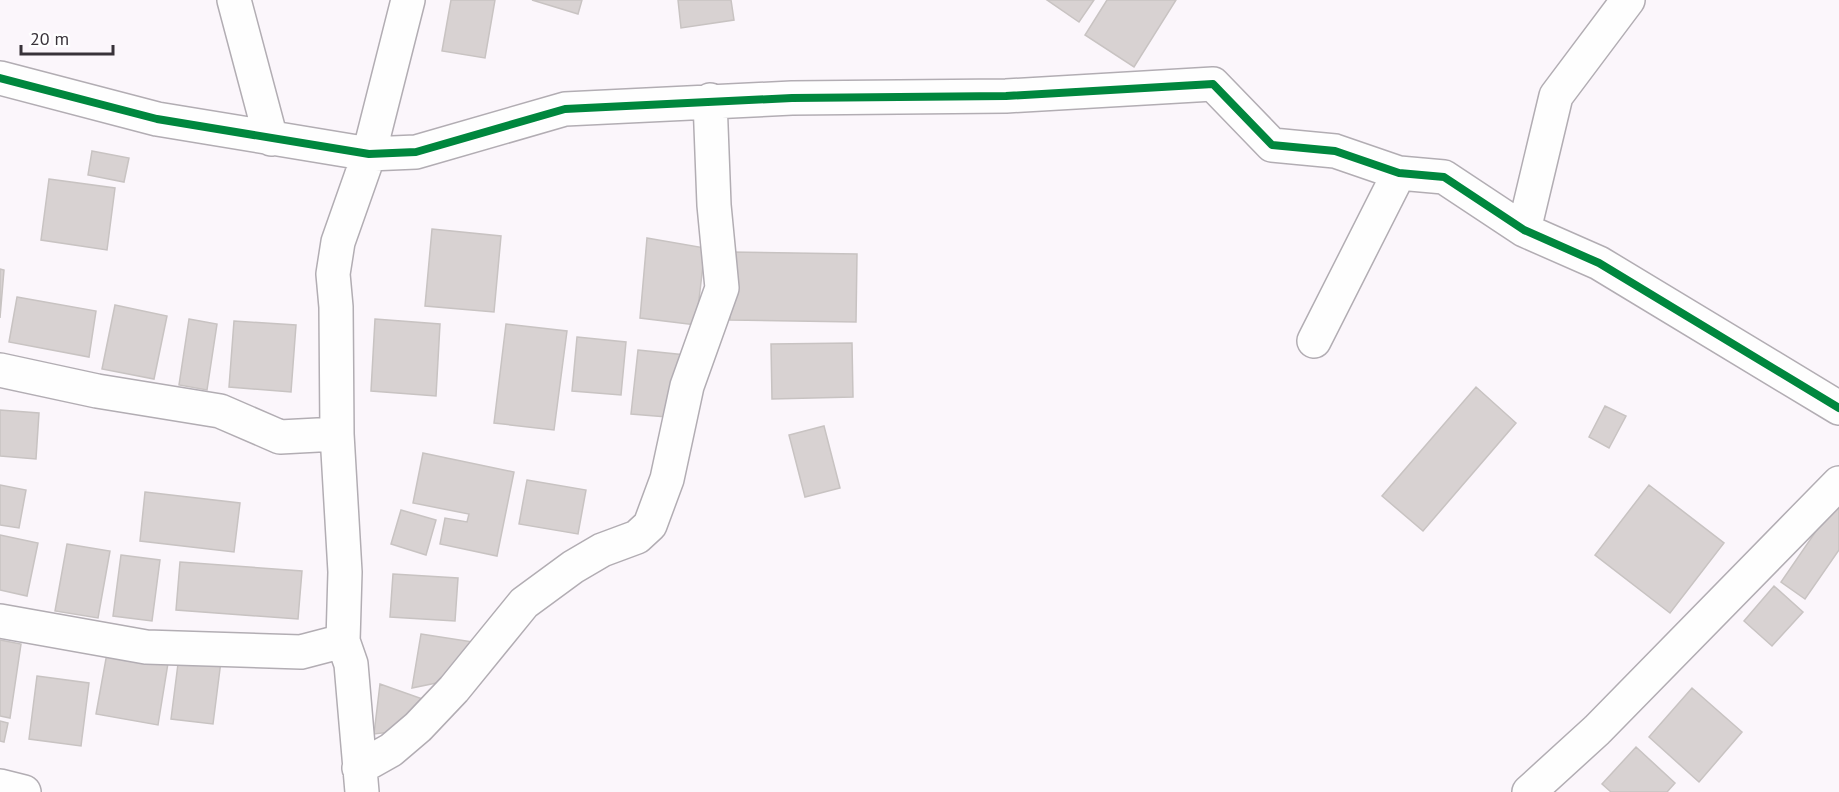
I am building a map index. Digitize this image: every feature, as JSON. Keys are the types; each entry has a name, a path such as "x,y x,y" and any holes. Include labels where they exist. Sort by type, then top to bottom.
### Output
{"street":[{"path":"234,0 271,139"},
{"path":"361,780 352,675 343,641 345,572 336,434 334,259 369,154 408,0"},
{"path":"1524,230 1556,96 1628,0"},
{"path":"0,78 157,119 369,154 416,152 565,109 710,100 1006,96 1213,84 1272,145 1335,151 1399,173 1444,177 1524,230 1599,263 1839,408"},
{"path":"361,780 418,727 454,689 524,603 573,567 602,550 637,537 650,525 667,479 687,386 722,288 714,205 710,100"},
{"path":"1314,341 1399,173"},
{"path":"0,369 97,391 220,411 280,437 336,434"},
{"path":"1529,792 1597,730 1839,483"},
{"path":"0,621 146,647 301,652 343,641"},
{"path":"0,786 24,792"}],"building":[{"path":"451,0 495,0 485,58 442,51"},
{"path":"532,0 582,0 578,14"},
{"path":"678,0 731,0 734,20 681,28"},
{"path":"1047,0 1094,0 1079,22"},
{"path":"1107,0 1176,0 1134,67 1085,35"},
{"path":"92,151 129,158 124,182 88,175"},
{"path":"49,179 115,188 107,250 41,240"},
{"path":"432,229 501,236 494,312 425,306"},
{"path":"647,238 705,248 696,325 640,318"},
{"path":"730,252 857,254 856,322 730,320"},
{"path":"0,269 4,270 0,318"},
{"path":"17,297 96,311 89,357 9,342"},
{"path":"115,305 167,316 154,379 102,369"},
{"path":"189,319 217,324 207,390 179,385"},
{"path":"375,319 440,324 436,396 371,391"},
{"path":"234,321 296,325 291,392 229,387"},
{"path":"506,324 567,331 554,430 494,423"},
{"path":"577,337 626,342 621,395 572,391"},
{"path":"852,343 853,397 772,399 771,344"},
{"path":"638,350 686,355 679,418 631,414"},
{"path":"1476,387 1516,423 1423,531 1382,496"},
{"path":"1605,406 1626,416 1609,448 1589,437"},
{"path":"0,410 39,413 36,459 0,456"},
{"path":"824,426 840,488 805,497 789,435"},
{"path":"423,453 514,472 497,556 440,544 445,518 467,522 469,514 413,503"},
{"path":"527,480 586,490 578,534 519,524"},
{"path":"0,485 26,490 19,528 0,525"},
{"path":"1649,485 1724,543 1670,613 1595,555"},
{"path":"145,492 240,503 234,552 140,541"},
{"path":"1834,505 1839,508 1839,550 1805,599 1781,582"},
{"path":"401,510 436,520 426,555 391,544"},
{"path":"0,535 38,543 27,596 0,590"},
{"path":"67,544 110,551 98,618 55,611"},
{"path":"121,555 160,560 152,621 113,616"},
{"path":"180,562 302,571 298,619 176,610"},
{"path":"393,574 458,578 455,621 390,617"},
{"path":"1774,586 1803,612 1772,646 1744,621"},
{"path":"421,634 473,642 446,681 412,688"},
{"path":"0,640 21,644 10,718 0,716"},
{"path":"107,653 168,663 158,725 96,714"},
{"path":"179,656 221,661 213,724 171,719"},
{"path":"37,676 89,683 81,746 29,739"},
{"path":"380,684 431,702 399,731 374,734"},
{"path":"1692,688 1742,732 1699,782 1649,737"},
{"path":"0,721 8,723 4,742 0,741"},
{"path":"1636,747 1675,783 1667,792 1611,792 1602,784"}],"cycle path":[{"path":"0,78 157,119 369,154 416,152 565,109 792,98 1006,96 1213,84 1272,145 1335,151 1399,173 1444,177 1524,230 1599,263 1839,408"}]}
